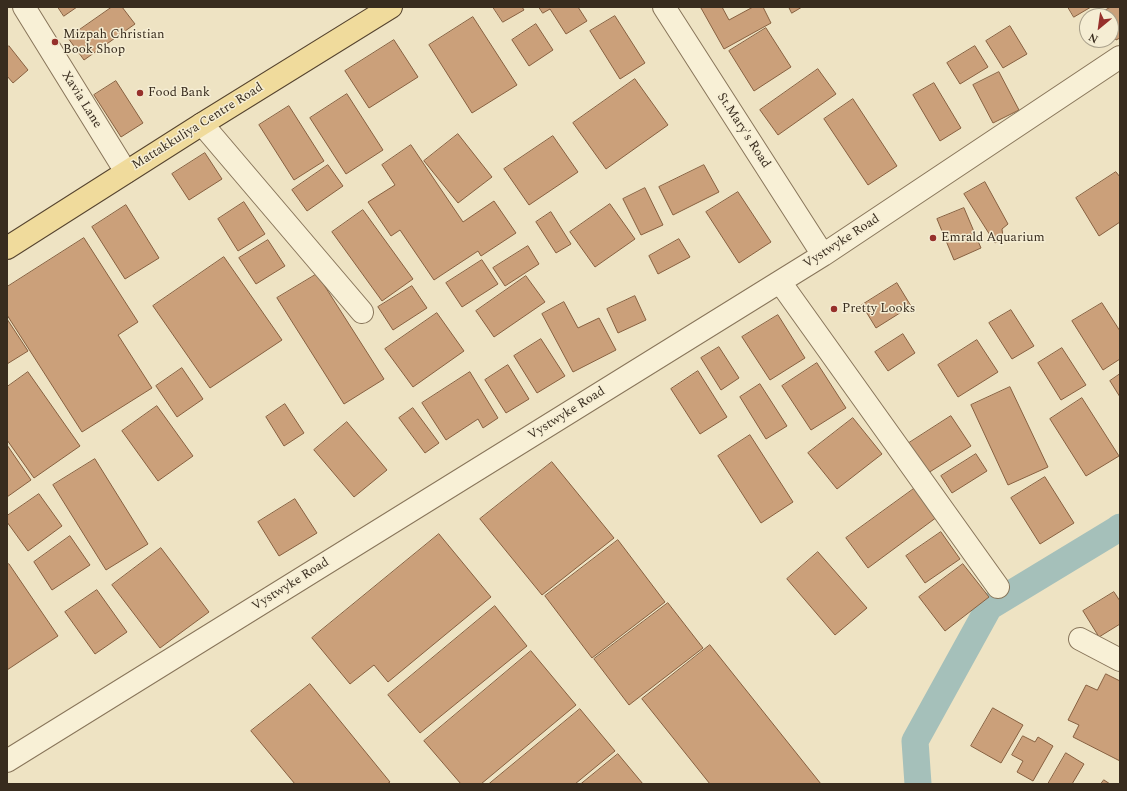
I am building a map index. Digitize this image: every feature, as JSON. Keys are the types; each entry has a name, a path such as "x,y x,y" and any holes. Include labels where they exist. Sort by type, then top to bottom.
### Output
{"main road":[{"name":"Mattakkuliya Centre Road","path":"7,248 202,124 391,7"}],"street":[{"name":"Xavia Lane","path":"24,7 126,172"},
{"name":"St.Mary's Road","path":"664,7 823,255"},
{"name":"Vystwyke Road","path":"7,761 823,255 1120,57"},
{"path":"202,124 362,312"},
{"path":"780,282 998,587"},
{"path":"1080,639 1120,660"}],"building":[{"path":"58,7 77,7 64,16"},
{"path":"112,7 122,7 135,24 84,60 68,38"},
{"path":"493,7 522,7 524,10 503,22"},
{"path":"539,7 578,7 587,21 566,34 550,9 543,13"},
{"path":"722,7 729,20 753,7 763,7 771,23 724,49 701,8"},
{"path":"789,7 802,7 792,13"},
{"path":"1068,7 1091,7 1079,8 1079,14 1074,17"},
{"path":"1120,7 1119,38 1119,8 1109,8"},
{"path":"615,16 645,63 620,79 590,31"},
{"path":"473,17 517,85 472,113 429,45"},
{"path":"536,24 553,50 529,66 512,40"},
{"path":"1010,26 1027,54 1003,68 986,41"},
{"path":"766,28 791,67 754,91 729,51"},
{"path":"394,40 418,77 369,108 345,71"},
{"path":"9,46 28,70 13,83 7,76 7,48"},
{"path":"975,46 988,67 960,84 947,63"},
{"path":"818,69 836,94 778,135 760,110"},
{"path":"999,72 1019,110 993,123 973,85"},
{"path":"635,79 668,125 606,169 573,123"},
{"path":"116,81 143,123 121,137 94,95"},
{"path":"934,83 961,128 940,141 913,95"},
{"path":"347,94 383,150 346,174 310,118"},
{"path":"853,99 897,166 868,185 824,119"},
{"path":"289,106 324,161 294,180 259,125"},
{"path":"458,134 492,177 458,203 424,161"},
{"path":"553,136 578,172 529,205 504,169"},
{"path":"411,145 463,222 494,201 516,233 481,256 478,251 434,280 400,230 391,236 368,202 395,185 382,165"},
{"path":"205,153 222,179 189,200 172,174"},
{"path":"328,165 343,186 307,211 292,190"},
{"path":"704,165 719,192 673,215 659,187"},
{"path":"1116,172 1120,177 1120,222 1099,236 1076,198"},
{"path":"985,182 1008,224 1002,229 1003,237 995,243 964,194"},
{"path":"645,188 663,225 641,235 623,199"},
{"path":"738,192 771,242 739,263 706,212"},
{"path":"244,202 265,234 238,251 218,219"},
{"path":"610,204 635,239 595,267 570,232"},
{"path":"126,205 159,258 125,279 92,227"},
{"path":"964,208 981,248 954,260 937,219"},
{"path":"363,210 413,279 382,301 332,232"},
{"path":"551,212 571,244 556,253 536,222"},
{"path":"84,238 138,322 118,335 152,388 82,432 7,315 7,287"},
{"path":"679,239 690,257 658,274 649,256"},
{"path":"268,240 285,266 256,284 239,258"},
{"path":"528,246 539,264 505,286 493,268"},
{"path":"224,257 282,340 210,388 153,306"},
{"path":"482,260 498,284 462,307 446,283"},
{"path":"317,274 384,379 344,404 277,298"},
{"path":"526,276 545,302 494,337 476,311"},
{"path":"897,283 911,306 876,328 862,305"},
{"path":"412,286 427,308 393,330 378,307"},
{"path":"635,296 646,320 618,333 607,309"},
{"path":"564,302 578,328 599,318 616,350 573,372 542,314"},
{"path":"1102,303 1120,331 1120,359 1103,370 1072,321"},
{"path":"1011,310 1034,346 1012,359 989,323"},
{"path":"437,313 464,351 413,387 385,349"},
{"path":"778,315 805,358 770,380 742,337"},
{"path":"7,319 28,351 7,364"},
{"path":"903,334 915,353 888,371 875,352"},
{"path":"541,339 565,376 537,393 514,356"},
{"path":"977,340 998,372 958,397 938,365"},
{"path":"719,347 739,378 721,390 701,358"},
{"path":"1062,348 1086,385 1061,400 1038,363"},
{"path":"817,363 846,408 811,430 782,386"},
{"path":"508,365 529,399 506,413 485,380"},
{"path":"182,368 203,399 177,417 156,386"},
{"path":"698,371 727,417 700,434 671,389"},
{"path":"28,372 80,446 34,478 7,440 7,387"},
{"path":"470,372 498,418 483,428 478,419 446,440 422,403"},
{"path":"1120,374 1120,397 1110,381"},
{"path":"760,384 787,426 766,439 740,397"},
{"path":"1010,387 1048,467 1008,485 971,405"},
{"path":"1082,398 1119,456 1086,476 1050,419"},
{"path":"285,404 304,433 284,446 266,417"},
{"path":"157,406 193,456 158,481 122,431"},
{"path":"413,408 439,443 425,453 399,418"},
{"path":"951,416 971,446 928,473 909,443"},
{"path":"853,418 882,454 837,489 808,453"},
{"path":"347,422 387,470 354,497 314,450"},
{"path":"750,435 793,502 761,523 718,456"},
{"path":"7,445 31,480 7,497"},
{"path":"976,454 987,471 952,493 941,476"},
{"path":"95,459 148,544 106,570 53,485"},
{"path":"552,462 614,538 542,595 480,519"},
{"path":"1045,477 1074,523 1040,544 1011,498"},
{"path":"915,488 937,517 868,568 846,538"},
{"path":"39,494 62,526 28,551 7,522 7,516"},
{"path":"295,499 317,533 279,556 258,522"},
{"path":"941,532 960,559 925,583 906,556"},
{"path":"439,534 491,597 388,682 374,665 350,684 312,638"},
{"path":"70,536 90,565 52,590 34,562"},
{"path":"618,540 665,602 592,658 545,596"},
{"path":"161,548 209,612 160,648 112,585"},
{"path":"818,552 867,608 835,635 787,579"},
{"path":"9,564 58,636 7,670 7,565"},
{"path":"963,564 989,597 945,631 919,597"},
{"path":"97,590 127,632 95,654 65,612"},
{"path":"1114,592 1120,601 1120,624 1099,637 1083,611"},
{"path":"668,603 703,648 629,705 594,659"},
{"path":"495,606 527,646 420,733 388,695"},
{"path":"710,645 821,784 710,784 642,699"},
{"path":"531,651 576,705 481,784 461,784 424,741"},
{"path":"1106,674 1120,681 1120,761 1073,737 1079,725 1068,720 1086,685 1097,690"},
{"path":"310,684 390,782 387,784 295,784 251,731"},
{"path":"993,708 1023,725 1001,763 971,746"},
{"path":"580,709 615,751 575,784 489,784"},
{"path":"1023,736 1035,742 1038,737 1053,746 1033,781 1017,772 1023,761 1012,755"},
{"path":"1066,753 1084,764 1072,784 1048,784"},
{"path":"618,754 643,784 581,784"},
{"path":"1104,780 1110,784 1101,784"}],"waterway":[{"path":"918,784 915,741 989,607 1120,527"}],"place":[{"name":"Mizpah Christian Book Shop","path":"55,42"},
{"name":"Food Bank","path":"140,93"},
{"name":"Emrald Aquarium","path":"933,238"},
{"name":"Pretty Looks","path":"834,309"}]}
